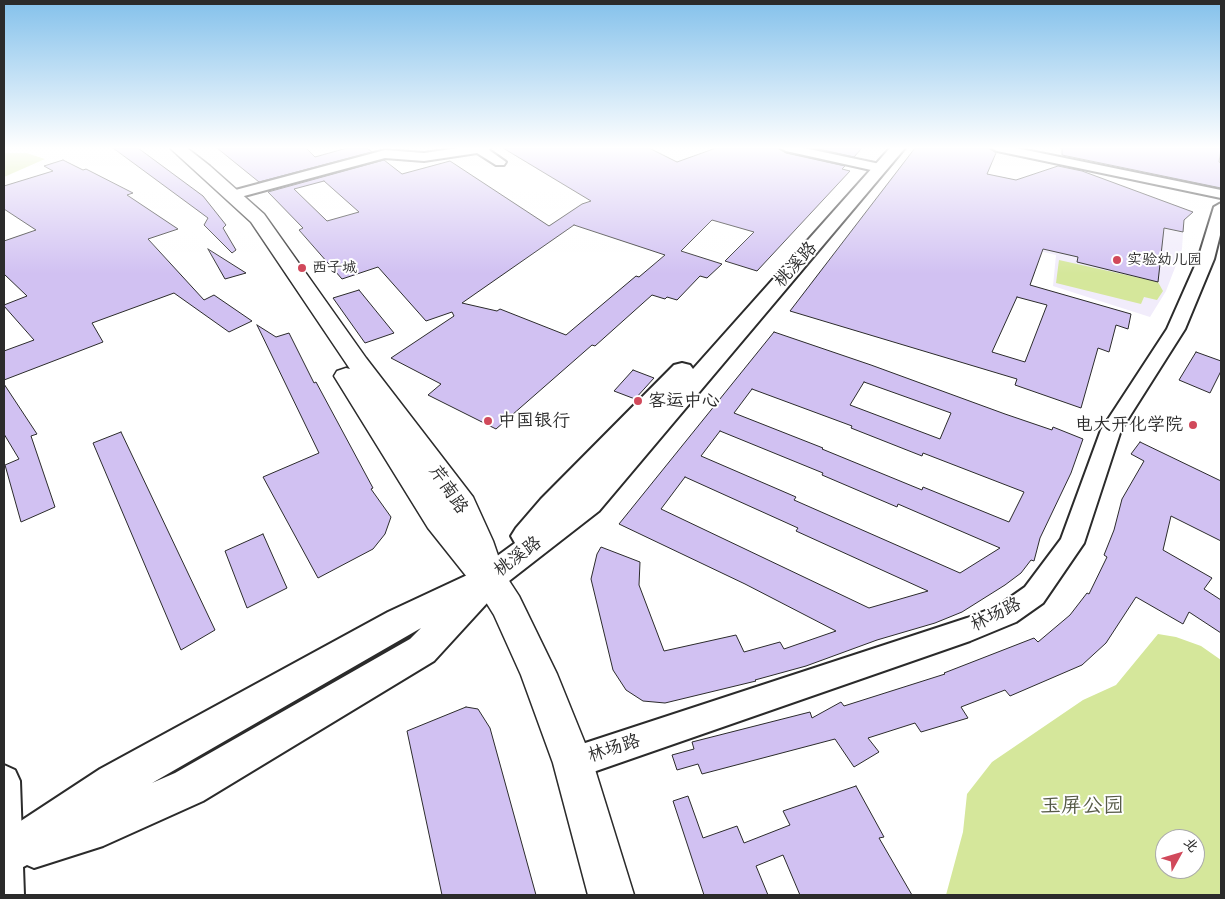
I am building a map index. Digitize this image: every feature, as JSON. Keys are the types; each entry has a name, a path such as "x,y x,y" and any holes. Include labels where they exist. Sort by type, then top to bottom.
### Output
{"main road":[{"path":"227,190 233,195 246,220 439,520 489,579 507,606 539,674 573,763 611,895"}],"street":[{"path":"233,195 251,190"},
{"name":"桃溪路","path":"4,856 103,825 189,787 422,650 489,579 589,502 853,190"},
{"path":"1201,190 1221,194"},
{"name":"林场路","path":"573,763 970,628 1007,614 1034,595 1072,544 1111,430 1176,329 1206,258 1221,207"},
{"path":"4,781 6,895"}],"shaded area":[{"name":"实验幼儿园","path":"1084,211 1183,233 1182,249 1166,291 1150,317 1053,286 1056,255 1006,243"}],"green space":[{"path":"1059,260 1158,282 1163,291 1157,300 1144,297 1141,304 1056,283"},
{"name":"玉屏公园","path":"1158,634 1176,637 1201,646 1221,660 1221,895 946,895 963,832 967,794 992,762 1083,700 1116,685"}],"building":[{"path":"4,190 127,190 133,193 127,195 178,229 148,239 204,300 214,295 252,321 229,332 174,293 92,323 103,342 4,380 4,351 34,340 4,306 27,296 4,274 4,241 36,230 4,209"},
{"path":"170,190 195,190 203,196 226,225 223,228 236,250 232,253 204,225 208,218"},
{"path":"295,190 327,221 359,212 334,190 494,190 549,226 582,204 591,201 573,190 832,190 757,271 725,261 754,232 712,220 681,251 722,264 707,278 700,276 677,300 652,295 595,346 592,345 496,429 428,395 441,384 391,358 454,316 452,312 426,321 378,267 342,279 299,230 303,228 268,192","holes":["574,225 665,255 639,277 636,276 566,335 500,309 497,311 462,303"]},
{"path":"883,190 1133,190 1193,212 1184,220 1183,232 1164,228 1158,282 1077,262 1078,257 1043,249 1030,285 1131,314 1128,329 1116,325 1109,352 1098,348 1081,408 1015,385 1017,379 790,311","holes":["1017,297 1047,305 1025,362 992,352"]},
{"path":"208,249 246,273 225,279"},
{"path":"359,290 394,333 365,343 333,298"},
{"path":"257,325 276,337 289,333 314,383 316,382 373,488 371,489 391,517 385,534 373,549 318,578 263,477 319,453"},
{"path":"774,332 1005,414 1052,430 1053,427 1083,439 1071,473 1040,538 1034,561 1031,560 1021,573 1005,585 962,612 935,623 877,640 806,666 756,681 665,703 643,701 626,690 613,670 591,579 597,554 601,547 640,562 639,585 664,651 736,635 744,652 780,642 784,649 836,631 745,584 619,524","holes":["864,382 951,413 940,439 850,405","752,389 852,426 851,428 922,456 923,453 1024,492 1009,522 923,487 922,490 734,413","720,431 823,473 822,475 897,507 898,504 1000,548 960,573 794,500 796,497 701,456","685,477 798,528 796,531 928,591 869,608 661,509"]},
{"path":"1196,352 1221,361 1221,371 1210,393 1179,380"},
{"path":"633,370 654,378 635,399 614,391"},
{"path":"4,384 37,434 31,436 55,507 21,522 5,465 19,459 4,434"},
{"path":"121,432 215,630 181,650 93,443"},
{"path":"1140,442 1221,481 1221,541 1171,516 1163,550 1212,578 1204,589 1221,600 1221,633 1189,612 1183,624 1136,597 1106,643 1082,665 1010,696 1005,690 961,707 968,718 921,732 915,723 868,738 879,752 854,767 835,739 702,774 698,764 677,770 672,755 694,749 692,742 810,712 812,718 841,702 844,706 945,674 1034,638 1038,642 1070,615 1087,593 1089,594 1107,557 1104,555 1114,530 1122,499 1144,461 1131,454"},
{"path":"263,534 287,588 247,608 225,551"},
{"path":"466,707 478,709 490,728 536,895 442,895 407,731"},
{"path":"856,786 884,837 879,838 912,895 800,895 783,855 756,866 768,895 704,895 673,801 688,796 703,838 737,826 744,843 790,825 783,811"}],"place":[{"name":"实验幼儿园","path":"1117,260"},
{"name":"西子城","path":"302,268"},
{"name":"客运中心","path":"638,401"},
{"name":"中国银行","path":"488,421"},
{"name":"电大开化学院","path":"1193,425"}]}
